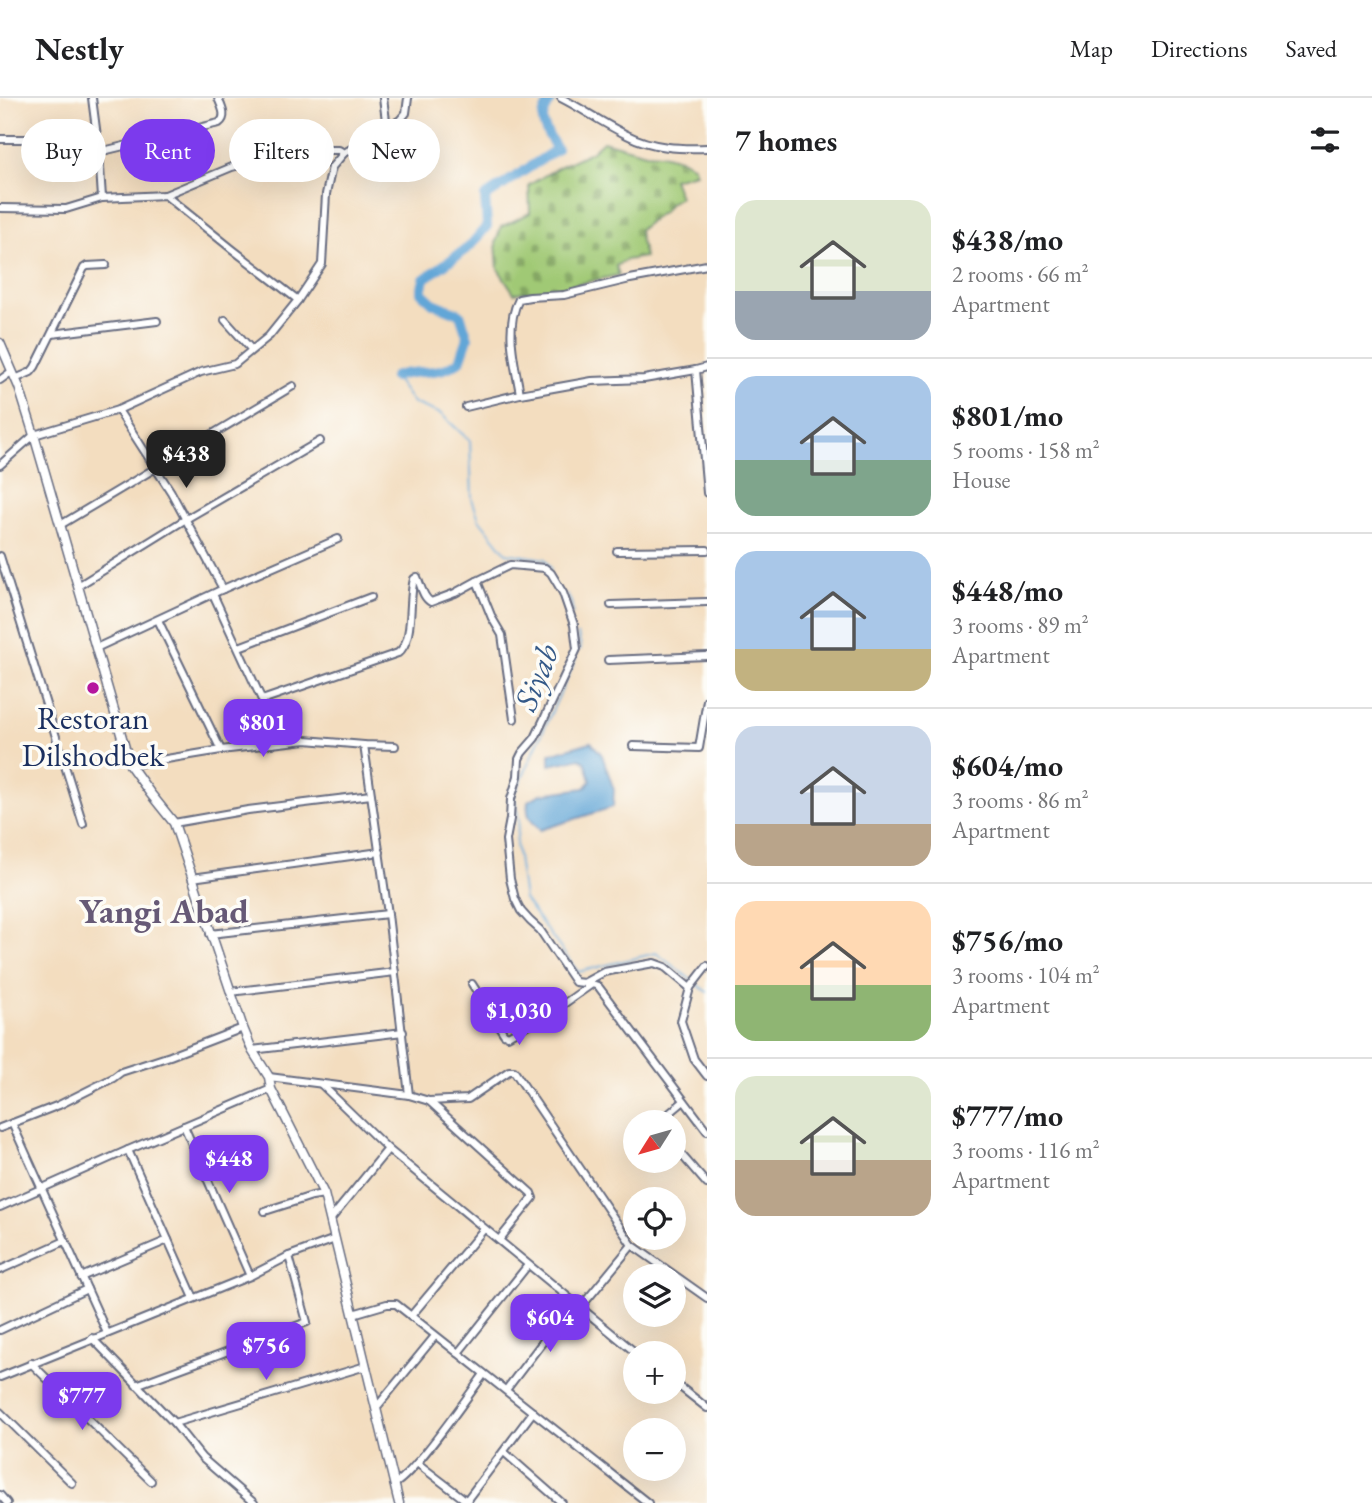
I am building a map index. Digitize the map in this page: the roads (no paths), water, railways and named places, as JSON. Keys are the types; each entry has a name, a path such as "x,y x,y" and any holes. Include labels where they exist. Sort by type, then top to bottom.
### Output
{"street":[{"path":"92,98 95,119"},
{"path":"106,150 219,123 224,117 218,98"},
{"path":"383,98 386,119"},
{"path":"401,119 406,113 408,98"},
{"path":"561,98 629,137 663,147 707,148"},
{"path":"0,139 21,139"},
{"path":"0,208 66,209 102,198 165,195 232,167 263,159 320,150 339,150 344,153"},
{"path":"0,465 34,435 118,410 201,372 235,364 269,336 322,264 326,194 332,167 348,151"},
{"path":"101,182 102,198"},
{"path":"165,195 298,300"},
{"path":"0,380 31,372 84,268 106,265"},
{"path":"520,394 512,337 513,312 519,299 564,295 630,279 707,265"},
{"path":"225,320 251,349"},
{"path":"52,334 157,321"},
{"path":"0,343 34,435 62,524 130,765 174,823 243,1028 324,1194 398,1503"},
{"path":"466,407 592,381 644,379 707,367"},
{"path":"696,370 707,493"},
{"path":"62,524 293,386"},
{"path":"118,410 172,492 223,589"},
{"path":"78,586 320,441"},
{"path":"96,648 338,539"},
{"path":"617,551 707,550"},
{"path":"0,556 83,824"},
{"path":"262,700 402,650 409,634 414,579 417,578 424,596 431,602 510,565 545,568 551,573 563,593 577,649 535,738 519,759 506,840 510,879 521,911 540,930 575,982 582,986 598,986 707,1131"},
{"path":"477,581 502,635 514,719"},
{"path":"213,594 268,713"},
{"path":"239,647 371,597"},
{"path":"611,605 707,602"},
{"path":"158,620 221,750"},
{"path":"608,660 707,656"},
{"path":"633,746 699,748 707,699"},
{"path":"130,765 306,740 395,746"},
{"path":"364,746 388,914 409,1095"},
{"path":"174,823 248,810 371,795"},
{"path":"192,877 380,852"},
{"path":"210,934 388,914"},
{"path":"472,984 504,1034 508,1036 541,1020 582,986 604,972 654,963 665,967 691,988"},
{"path":"707,966 691,988 681,1021 694,1059 707,1076"},
{"path":"230,992 395,972"},
{"path":"0,1128 59,1105 114,1079 121,1072 243,1028"},
{"path":"252,1050 403,1032"},
{"path":"269,1077 409,1095 429,1101 468,1099 509,1071 514,1071 623,1232"},
{"path":"321,1084 388,1149 623,1342"},
{"path":"0,1207 271,1089"},
{"path":"429,1101 531,1193 533,1198 499,1240"},
{"path":"673,1110 684,1101"},
{"path":"12,1124 107,1332"},
{"path":"184,1126 250,1276"},
{"path":"330,1220 388,1149"},
{"path":"128,1150 194,1298"},
{"path":"686,1160 707,1184"},
{"path":"265,1211 324,1194"},
{"path":"411,1316 484,1229"},
{"path":"0,1377 335,1239"},
{"path":"81,1277 168,1240"},
{"path":"0,1270 65,1241"},
{"path":"506,1390 548,1335 548,1331 578,1304 627,1250"},
{"path":"639,1250 707,1298"},
{"path":"136,1385 307,1322 289,1256"},
{"path":"457,1353 528,1265"},
{"path":"0,1330 87,1289"},
{"path":"354,1314 396,1304 649,1503"},
{"path":"376,1408 435,1336"},
{"path":"92,1338 174,1423 202,1458 254,1503"},
{"path":"32,1363 151,1481"},
{"path":"174,1423 366,1366"},
{"path":"394,1484 401,1481 417,1463 484,1374"},
{"path":"686,1391 707,1408"},
{"path":"0,1412 72,1483"},
{"path":"417,1463 468,1502 533,1412"},
{"path":"504,1452 562,1503"},
{"path":"0,1495 7,1503"}],"water":[{"path":"591,742 602,755 614,790 613,807 540,830 530,817 528,801 541,794 585,788 591,781 586,763 581,758 550,765 550,754"}],"waterway":[{"name":"Siyab","path":"394,377 444,369 460,361 468,338 460,314 433,303 421,292 424,279 469,247 487,226 485,197 557,149 543,124 544,112 553,98"},
{"name":"Siyab","path":"394,377 413,403 441,414 470,441 472,499 479,519 506,553 545,559 551,569"},
{"name":"Siyab","path":"567,595 573,613"},
{"name":"Siyab","path":"578,635 580,650"},
{"name":"Siyab","path":"516,791 576,658"},
{"name":"Siyab","path":"514,796 519,821 516,844 524,899 578,972 656,953 707,992"}],"place":[{"name":"Restoran Dilshodbek","path":"93,688"}],"district":[{"name":"Yangi Abad","path":"164,910"}]}
